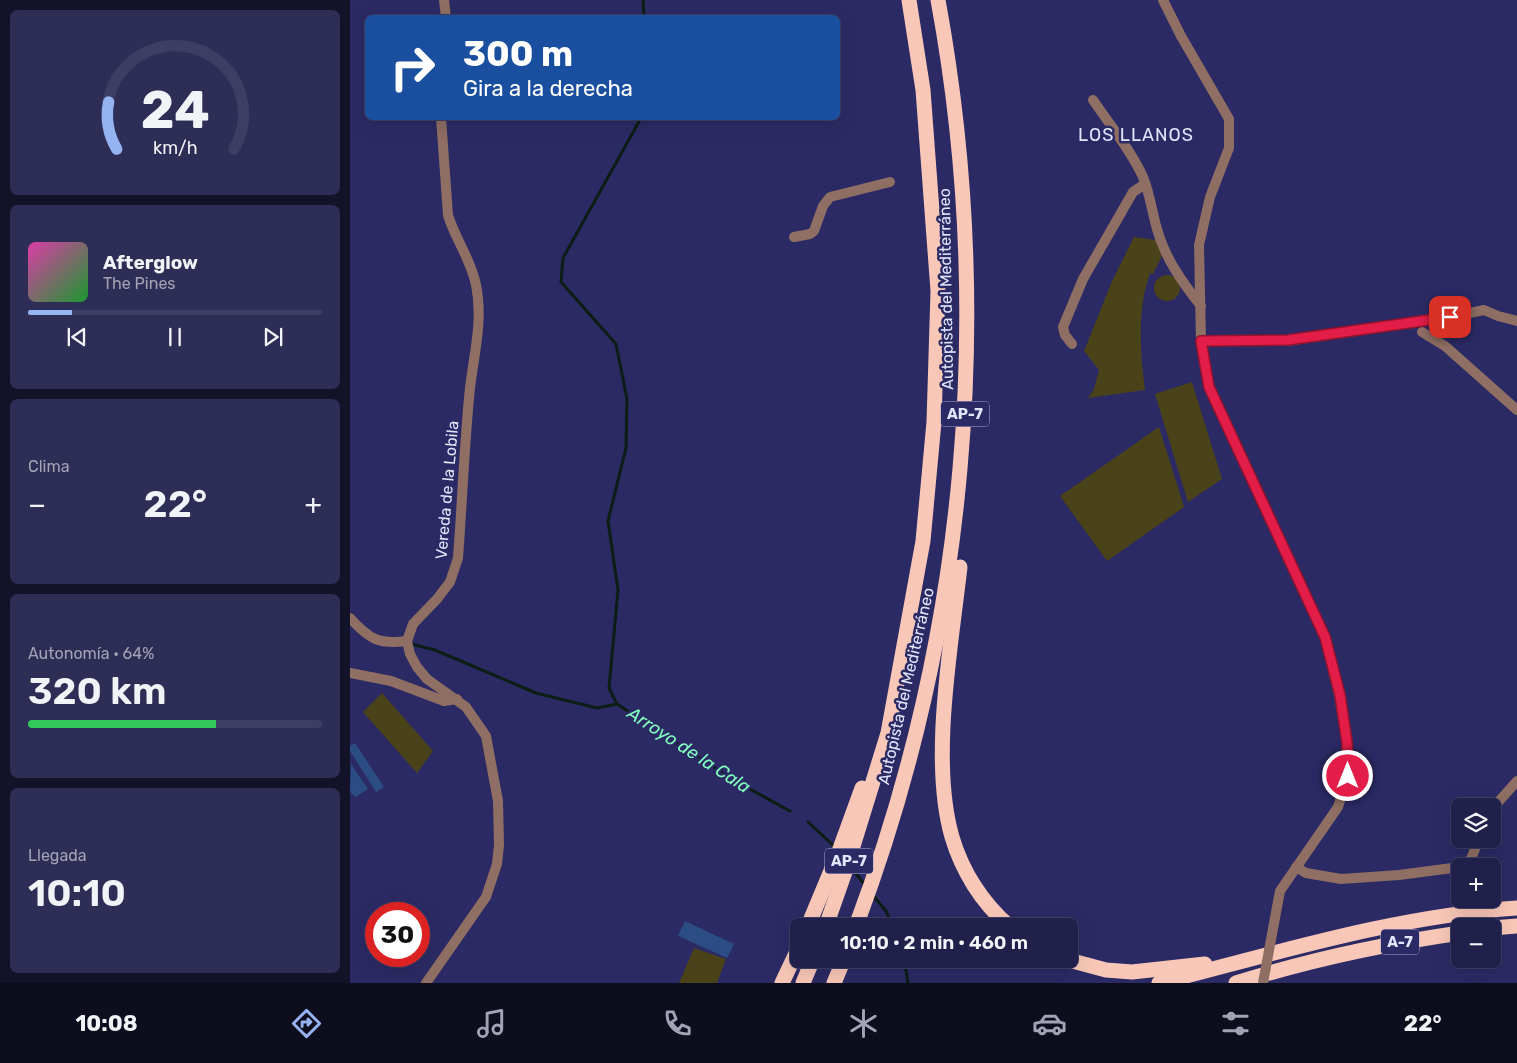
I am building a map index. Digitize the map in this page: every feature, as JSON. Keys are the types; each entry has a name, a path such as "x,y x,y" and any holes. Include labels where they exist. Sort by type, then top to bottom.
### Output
{"highway":[{"name":"Autopista del Mediterráneo","path":"828,918 866,791 888,733 923,541 934,422 938,342 936,254 924,90 909,0"},
{"name":"Autopista del Mediterráneo","path":"859,918 892,822 909,763 946,592 957,505 968,330 966,256 960,147 938,0"},
{"path":"964,417 968,482 946,696 943,758 946,811 952,837 970,880 980,896 1001,918"},
{"path":"812,918 866,791"},
{"path":"1159,983 1414,920 1517,908"},
{"path":"1501,927 1517,926"},
{"name":"A-7","path":"1236,983 1341,955 1451,934"},
{"path":"1078,962 1106,970 1132,972 1163,970 1188,965 1239,962"},
{"path":"782,983 790,966"},
{"path":"803,983 809,968"},
{"path":"834,983 840,968"}],"street":[{"path":"444,0 446,15"},
{"path":"1163,0 1181,36 1229,119 1229,148 1210,197 1199,245 1201,341 1209,387 1325,637 1340,695 1347,742 1348,776 1338,808 1280,891 1262,983"},
{"path":"1093,100 1133,158 1145,184 1163,247 1176,271 1200,306"},
{"name":"Vereda de la Lobila","path":"407,641 413,624 450,582 458,558 469,396 480,320 472,267 451,226 448,215 441,120"},
{"path":"794,238 810,234 814,231 822,206 830,197 890,182"},
{"path":"1072,344 1064,336 1063,327 1083,279 1133,192 1145,184"},
{"path":"1201,341 1288,340 1450,317 1484,310 1517,321"},
{"path":"1422,332 1445,346 1517,410"},
{"path":"350,618 364,633 377,640 389,644 407,641 410,654 422,673 427,679 457,699 474,717 486,736 498,801 499,845 497,864 486,897 427,983"},
{"path":"350,673 391,681 444,702 457,699"},
{"path":"1501,799 1517,781"},
{"path":"1296,867 1306,873 1341,879 1398,876 1451,867"}],"shaded area":[{"path":"1134,237 1156,240 1162,256 1153,274 1150,273 1141,317 1141,346 1145,390 1088,398 1094,389 1099,370 1084,351 1112,281"},
{"path":"1167,275 1177,278 1180,288 1177,298 1167,301 1157,298 1154,288 1157,278"},
{"path":"1192,382 1222,479 1188,502 1155,394"},
{"path":"1159,427 1184,507 1107,561 1060,496"},
{"path":"382,693 433,751 417,773 363,712"},
{"path":"694,948 726,959 717,983 679,983"}],"building":[{"path":"355,743 384,787 376,792 350,751 350,746"},
{"path":"351,764 368,789 356,797 350,792"},
{"path":"685,921 734,944 727,958 678,936"}],"waterway":[{"name":"Arroyo de la Cala","path":"643,0 644,15"},
{"name":"Arroyo de la Cala","path":"640,120 563,258 561,282 616,344 627,399 626,448 608,521 618,590 609,688 617,704 735,781 790,811"},
{"path":"411,644 435,650 536,693 597,708 617,704"},
{"name":"Arroyo de la Cala","path":"808,822 835,847"},
{"name":"Arroyo de la Cala","path":"851,867 864,884"},
{"name":"Arroyo de la Cala","path":"871,893 886,911 889,918"},
{"name":"Arroyo de la Cala","path":"906,968 908,983"}],"district":[{"name":"LOS LLANOS","path":"1136,135"}],"route":[{"path":"1348,776 1347,742 1340,695 1325,637 1266,506 1209,387 1201,341 1288,340 1450,317"}]}
